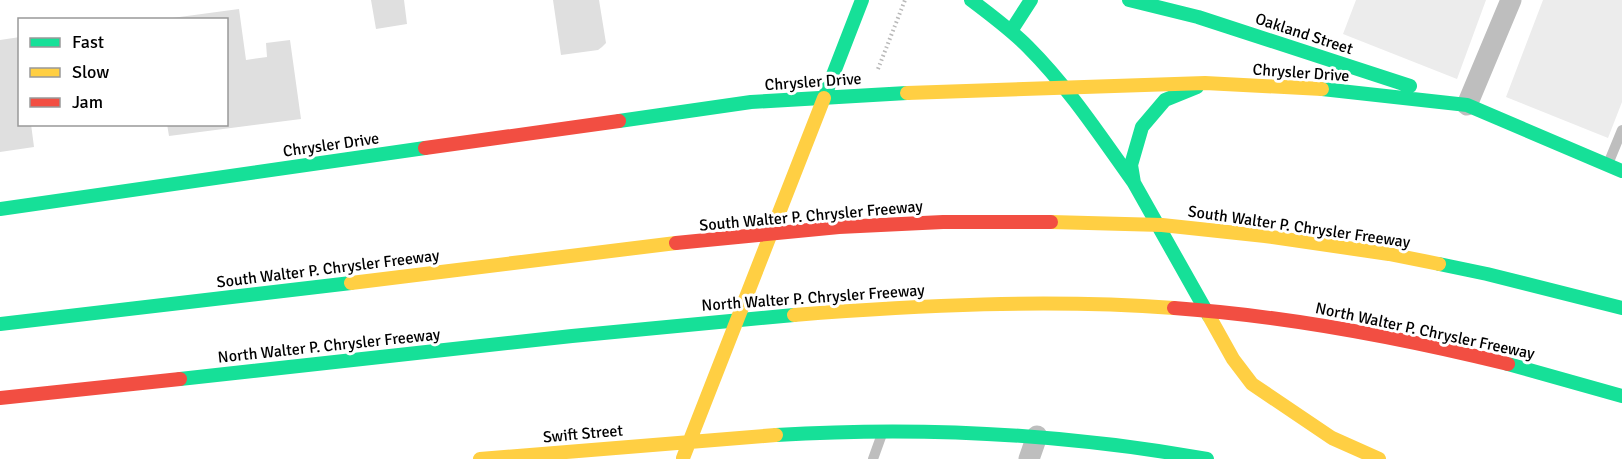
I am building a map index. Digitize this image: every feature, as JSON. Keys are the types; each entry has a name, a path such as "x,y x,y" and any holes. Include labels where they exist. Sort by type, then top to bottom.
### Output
{"main road":[{"path":"682,459 862,0"},
{"path":"971,0 1011,31 1041,60 1134,183 1233,359 1252,384 1332,438 1379,459"},
{"path":"1011,31 1031,0"},
{"name":"Oakland Street","path":"1129,0 1201,8 1467,105"},
{"path":"1134,183 1131,165 1142,127 1165,100 1205,83"},
{"name":"Chrysler Drive","path":"0,209 751,102 893,93 1205,83 1314,88 1467,105 1622,171"},
{"name":"South Walter P. Chrysler Freeway","path":"0,324 651,246 839,226 943,222 1162,225 1265,236 1389,254 1487,274 1622,308"},
{"name":"North Walter P. Chrysler Freeway","path":"0,398 713,321 863,309 973,304 1109,304 1188,309 1294,321 1393,338 1492,359 1622,396"},
{"path":"689,442 790,434 946,431 1037,436 1115,444 1207,459"},
{"name":"Swift Street","path":"480,459 689,442"}],"street":[{"path":"1467,105 1511,0"},
{"path":"1029,459 1037,436"}],"lane":[{"path":"1608,165 1622,130"},
{"path":"873,459 883,431"}],"path":[{"path":"878,70 905,0"}],"shaded area":[{"path":"1356,0 1486,0 1457,79 1343,34"},
{"path":"1543,0 1622,0 1622,102 1608,138 1506,97"}],"building":[{"path":"371,0 404,0 407,24 376,29"},
{"path":"553,0 599,0 606,43 598,50 561,55"},
{"path":"239,9 246,60 267,57 266,43 290,40 301,119 169,136 167,126 228,126 228,18 172,18"},
{"path":"18,37 18,126 31,126 34,147 0,152 0,40"}],"traffic: fast":[{"path":"824,98 862,0"},
{"path":"971,0 1015,35 1043,63 1084,113 1134,183"},
{"path":"1011,31 1031,0"},
{"path":"1129,0 1198,17 1410,86"},
{"path":"1197,87 1165,100 1142,127 1131,165 1134,183 1209,316"},
{"path":"1322,89 1467,105 1622,171"},
{"path":"619,121 751,102 907,93"},
{"path":"0,209 425,148"},
{"path":"1439,264 1622,308"},
{"path":"0,324 351,283"},
{"path":"180,379 572,336 794,315"},
{"path":"1508,364 1622,396"},
{"path":"776,435 885,431 992,434 1099,443 1207,459"}],"traffic: slow":[{"path":"907,93 1205,83 1322,89"},
{"path":"683,458 824,98"},
{"path":"1051,222 1162,225 1265,236 1389,254 1439,264"},
{"path":"351,283 676,243"},
{"path":"794,315 984,304 1127,305 1174,308"},
{"path":"1209,316 1233,359 1252,384 1332,438 1379,459"},
{"path":"480,459 776,435"}],"traffic: jam":[{"path":"425,148 619,121"},
{"path":"676,243 839,227 943,222 1051,222"},
{"path":"1174,308 1258,316 1342,329 1508,364"},
{"path":"0,398 180,379"}]}
